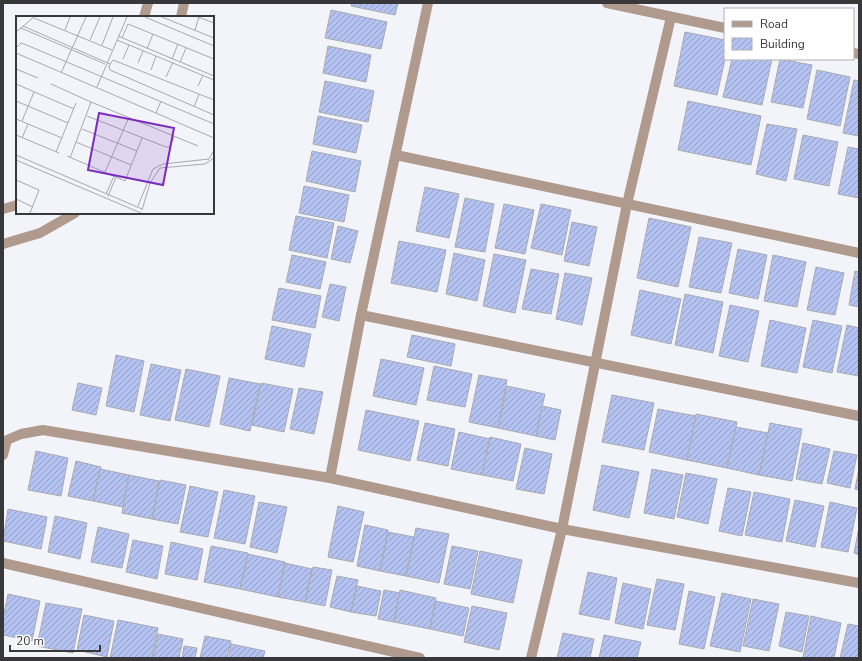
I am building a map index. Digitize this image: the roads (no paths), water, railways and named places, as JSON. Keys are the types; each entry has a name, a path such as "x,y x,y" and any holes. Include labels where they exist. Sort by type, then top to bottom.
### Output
{"street":[{"path":"144,16 148,3"},
{"path":"181,16 184,3"},
{"path":"330,478 361,315 428,3"},
{"path":"607,3 724,28"},
{"path":"531,658 562,529 626,204 671,17"},
{"path":"396,155 859,253"},
{"path":"3,209 16,205"},
{"path":"3,244 40,233 73,214"},
{"path":"361,315 859,416"},
{"path":"3,454 7,440 22,434 43,430 330,478 562,529 859,583"},
{"path":"3,563 420,658"}]}
